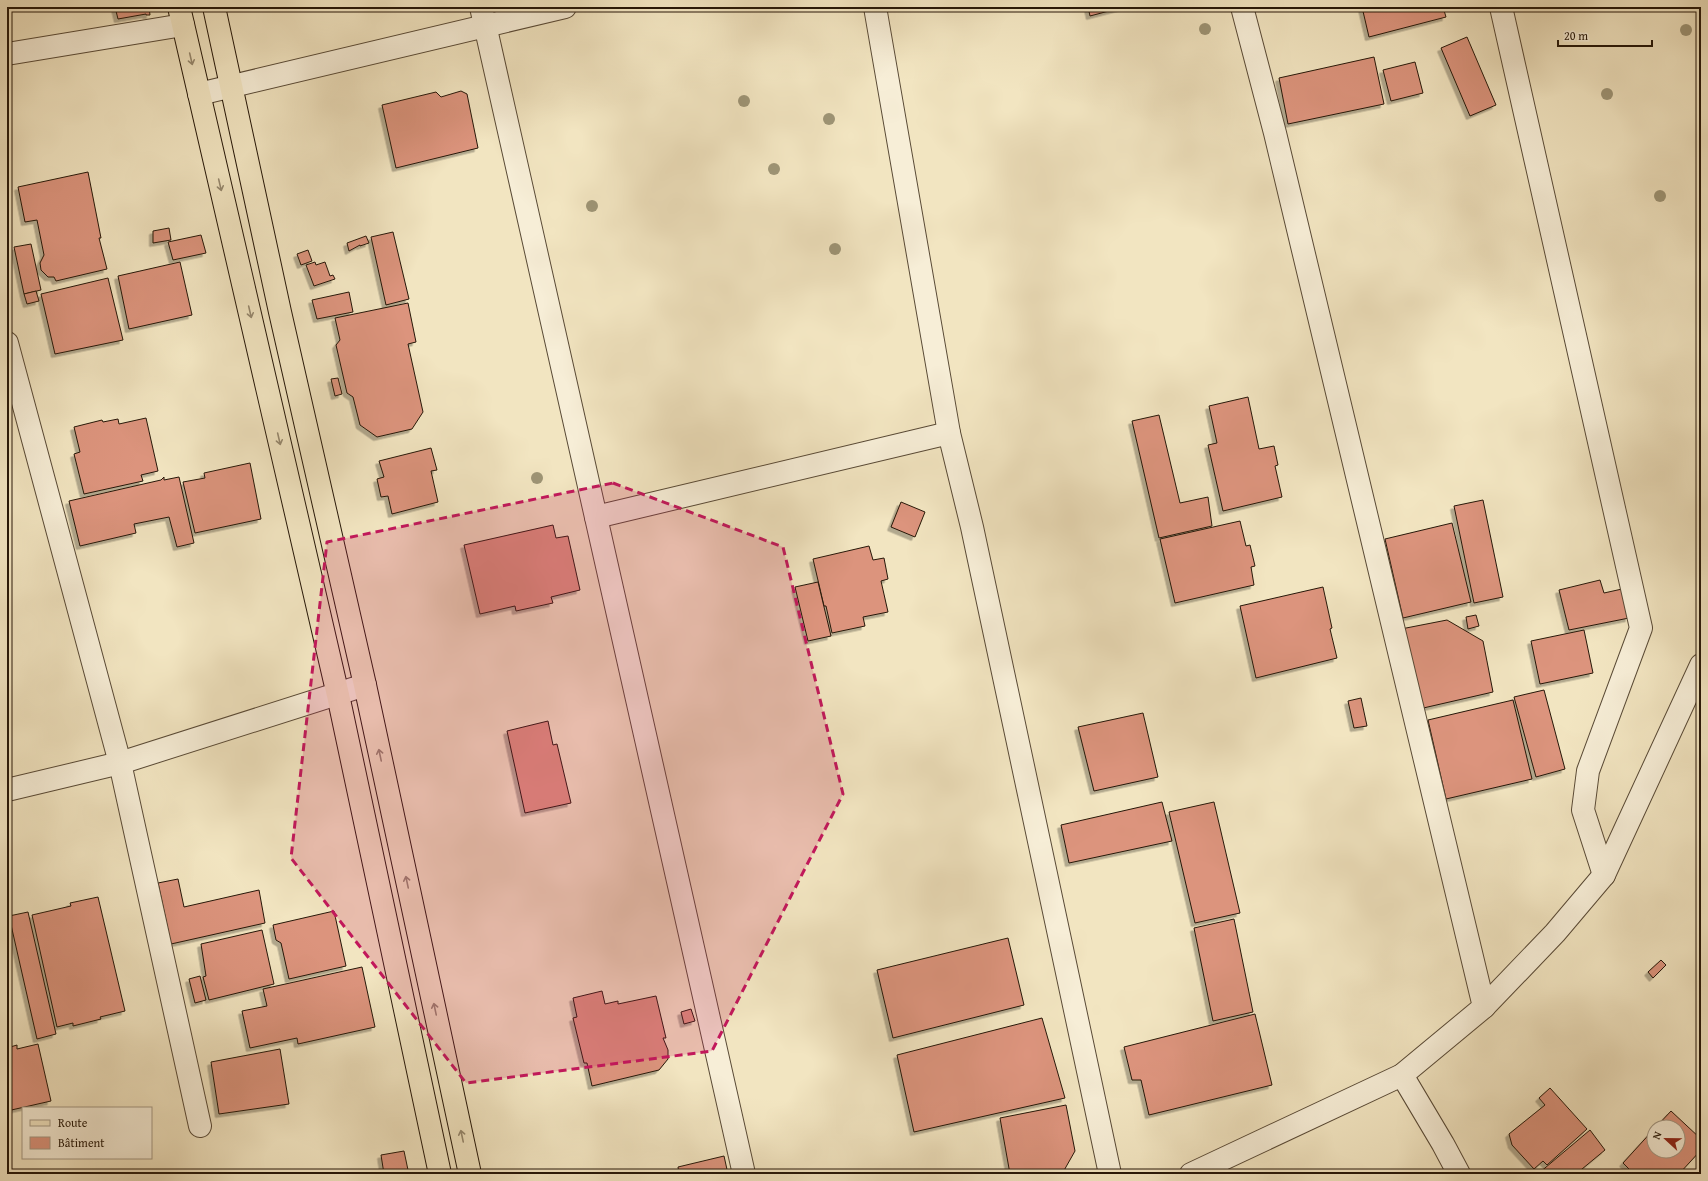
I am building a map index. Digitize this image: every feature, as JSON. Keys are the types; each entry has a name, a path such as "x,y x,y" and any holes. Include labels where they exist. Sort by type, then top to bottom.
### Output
{"main road":[{"path":"214,7 280,312 365,685 470,1174"},
{"path":"181,16 338,694 440,1174"}],"street":[{"path":"199,94 483,16 565,7"},
{"path":"876,7 949,433 972,527 1110,1174"},
{"path":"1242,7 1275,133 1484,1007"},
{"path":"1500,7 1641,628 1588,771 1583,810 1604,875"},
{"path":"7,54 181,16"},
{"path":"483,16 744,1174"},
{"path":"7,343 120,763 200,1126"},
{"path":"596,517 949,433"},
{"path":"1191,1174 1402,1074 1484,1007 1555,933 1604,875 1701,665"},
{"path":"7,790 120,763 365,685"},
{"path":"1402,1074 1459,1174"}],"highlighted area":[{"path":"613,483 783,547 843,794 712,1051 466,1083 291,858 327,542"}],"building":[{"path":"115,7 149,7 150,15 146,14 118,19"},
{"path":"1088,7 1124,7 1090,16"},
{"path":"1362,7 1443,7 1446,17 1369,37"},
{"path":"1467,37 1496,105 1470,116 1441,48"},
{"path":"1374,57 1384,104 1288,124 1279,78"},
{"path":"1415,62 1423,93 1391,101 1383,70"},
{"path":"461,91 467,94 478,148 396,168 382,105 436,92 441,97"},
{"path":"88,172 101,238 99,238 107,269 56,281 54,277 48,277 41,270 40,263 44,255 37,220 25,222 18,187"},
{"path":"169,228 171,240 153,243 153,231"},
{"path":"393,232 409,299 386,305 371,237"},
{"path":"201,235 206,253 173,260 168,242"},
{"path":"366,236 369,243 360,245 349,251 347,243"},
{"path":"31,244 41,290 24,294 14,247"},
{"path":"308,250 312,261 301,265 297,254"},
{"path":"180,262 192,315 129,329 118,276"},
{"path":"315,262 316,265 325,262 330,276 333,275 335,279 314,286 306,265"},
{"path":"108,278 123,340 55,354 41,294"},
{"path":"36,291 39,301 27,304 24,294"},
{"path":"349,292 353,312 317,319 312,300"},
{"path":"408,303 416,342 408,344 423,412 412,429 377,437 360,425 353,397 347,393 336,345 340,340 335,318"},
{"path":"338,378 342,394 335,396 331,379"},
{"path":"1248,397 1259,449 1274,446 1278,465 1275,466 1282,497 1223,511 1208,445 1217,443 1209,406"},
{"path":"1159,415 1180,503 1208,497 1212,526 1159,538 1132,421"},
{"path":"146,418 158,471 141,475 143,481 84,494 74,454 80,452 74,427 102,420 103,422 118,419 119,424"},
{"path":"431,448 437,470 431,471 438,502 392,514 388,496 381,497 377,479 384,477 379,461"},
{"path":"250,463 261,519 195,533 183,482 205,478 204,473"},
{"path":"164,477 164,480 179,477 194,543 177,547 169,517 134,524 136,533 80,546 69,501 161,480"},
{"path":"1483,500 1503,597 1474,603 1454,506"},
{"path":"901,502 925,512 915,537 891,527"},
{"path":"1240,521 1246,546 1250,545 1255,566 1251,567 1254,585 1175,603 1160,539"},
{"path":"1452,523 1471,602 1403,618 1385,539"},
{"path":"553,525 556,538 568,536 580,590 551,597 553,603 516,611 515,606 480,614 464,545"},
{"path":"869,546 873,560 884,558 888,579 881,581 888,612 863,617 865,626 832,633 813,559"},
{"path":"1600,580 1604,593 1622,589 1629,618 1569,630 1559,590"},
{"path":"818,582 831,636 808,641 795,587"},
{"path":"1323,587 1332,628 1330,629 1337,658 1256,678 1240,606"},
{"path":"1476,615 1479,626 1468,629 1466,617"},
{"path":"1447,620 1483,641 1493,692 1419,709 1401,629"},
{"path":"1584,630 1593,673 1540,684 1531,641"},
{"path":"1544,690 1565,769 1536,777 1514,697"},
{"path":"1361,698 1367,726 1354,728 1348,701"},
{"path":"1513,700 1532,779 1446,799 1428,720"},
{"path":"1143,713 1158,777 1094,791 1078,727"},
{"path":"548,721 553,745 557,744 571,803 525,813 507,731"},
{"path":"1162,802 1172,841 1069,863 1061,825"},
{"path":"1214,802 1240,913 1195,923 1169,812"},
{"path":"178,879 184,907 259,890 265,923 171,944 158,883"},
{"path":"98,897 125,1011 73,1026 73,1023 57,1027 32,915 71,906 70,903"},
{"path":"334,911 346,966 289,979 281,943 276,940 273,925"},
{"path":"28,912 56,1034 37,1039 9,916"},
{"path":"1234,919 1253,1012 1213,1021 1194,928"},
{"path":"262,930 274,984 209,1000 203,977 206,976 201,944"},
{"path":"1008,938 1024,1005 893,1038 877,970"},
{"path":"1661,960 1666,965 1653,978 1648,972"},
{"path":"362,967 375,1027 298,1044 297,1038 250,1048 242,1011 267,1006 263,989"},
{"path":"200,976 206,1000 195,1003 189,979"},
{"path":"602,991 605,1004 618,1001 618,1004 656,996 666,1038 663,1038 668,1050 668,1059 659,1070 592,1086 587,1063 584,1063 573,1018 577,1017 573,998"},
{"path":"691,1009 695,1021 684,1024 681,1012"},
{"path":"1255,1014 1272,1085 1149,1115 1141,1080 1132,1080 1124,1047"},
{"path":"1042,1018 1065,1098 914,1132 897,1055"},
{"path":"38,1044 51,1101 7,1111 7,1048 17,1045 17,1049"},
{"path":"280,1049 289,1104 219,1114 211,1062"},
{"path":"1550,1088 1587,1129 1547,1165 1543,1161 1534,1169 1512,1145 1509,1134 1545,1105 1539,1098"},
{"path":"1066,1105 1075,1151 1062,1174 1010,1174 1000,1118"},
{"path":"1671,1111 1680,1119 1664,1119"},
{"path":"1686,1125 1701,1139 1701,1150 1679,1174 1634,1174 1623,1163 1646,1138 1646,1159 1686,1159"},
{"path":"1590,1130 1605,1150 1576,1174 1539,1173"},
{"path":"404,1151 408,1170 384,1174 381,1155"},
{"path":"724,1156 728,1174 679,1174 678,1167"}]}
